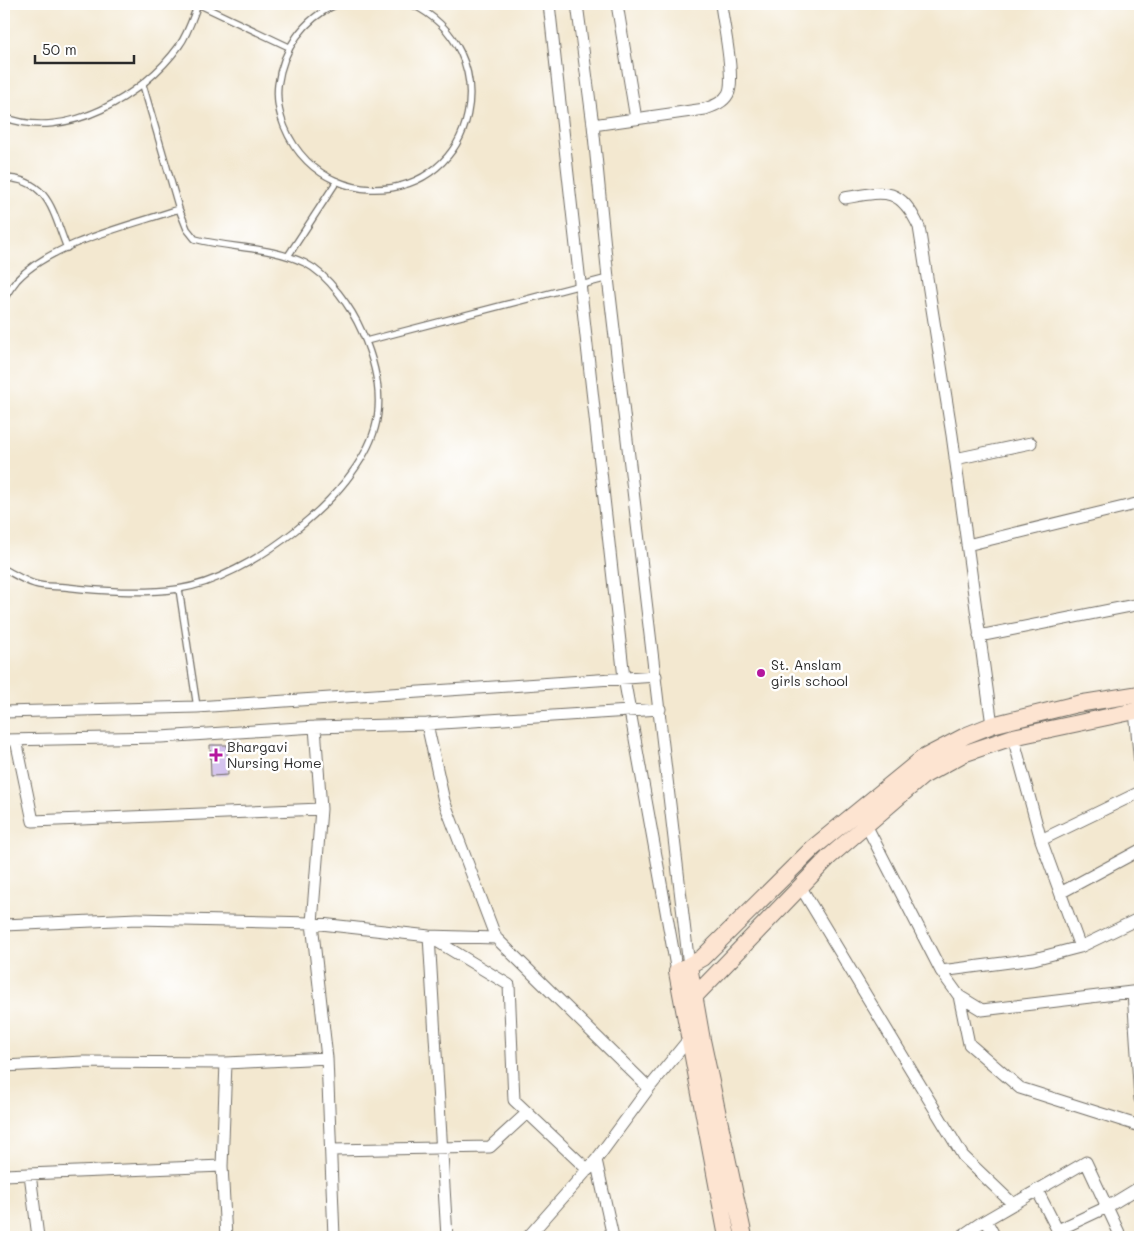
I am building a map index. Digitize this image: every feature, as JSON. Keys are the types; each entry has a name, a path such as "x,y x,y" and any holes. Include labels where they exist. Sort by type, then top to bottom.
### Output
{"street":[{"path":"549,4 582,285 624,678 689,1000 744,1237"},
{"path":"577,4 593,124 608,278 660,710 683,969"},
{"path":"617,4 636,119"},
{"path":"593,124 705,109 717,104 728,96 731,83 721,4"},
{"path":"845,198 876,193 890,194 902,200 911,210 919,227 955,459 992,725"},
{"path":"955,459 1031,443"},
{"path":"967,545 1140,503"},
{"path":"980,636 1140,604"},
{"path":"4,712 198,707 656,676"},
{"path":"683,969 710,951 782,877 858,810 923,758 967,735 992,725 1077,704 1140,694"},
{"path":"4,740 161,737 315,727 427,724 631,710 660,710"},
{"path":"726,1237 689,1040 689,1000 800,886 867,825 923,776 963,754 1013,737 1138,711 1140,764"},
{"path":"427,724 444,801 496,938 648,1088"},
{"path":"315,727 321,809 312,923 327,1058 334,1237"},
{"path":"1013,737 1041,840 1062,892 1080,947"},
{"path":"16,740 33,821 321,809"},
{"path":"1041,840 1140,792"},
{"path":"858,810 941,971 959,996 982,1010 1137,992 1140,1099"},
{"path":"1062,892 1140,850"},
{"path":"800,886 963,1156 1013,1204"},
{"path":"941,971 1034,959 1080,947 1140,918"},
{"path":"4,924 137,920 312,923 429,936 496,938"},
{"path":"429,936 509,985 514,1100 588,1170"},
{"path":"429,936 447,1237"},
{"path":"959,996 969,1044 1020,1088 1140,1126"},
{"path":"528,1237 588,1170 648,1088 689,1040"},
{"path":"4,1066 83,1062 226,1063 327,1058"},
{"path":"226,1063 222,1166 226,1237"},
{"path":"332,1150 490,1147 527,1113"},
{"path":"596,1160 613,1237"},
{"path":"960,1237 1086,1162 1121,1237"},
{"path":"4,1175 222,1166"},
{"path":"30,1174 38,1237"},
{"path":"1038,1190 1059,1234 1140,1187"},
{"path":"986,1220 995,1237"}],"lane":[{"path":"4,117 20,124 49,123 81,118 115,104 143,85 180,45 198,4 289,47"},
{"path":"337,4 316,15 289,47 283,61 278,90 279,104 286,132 302,156 312,166 337,181 350,186 379,189 414,181 443,161 452,150 466,124 469,110 470,82 462,54 447,29 437,19 411,4"},
{"path":"4,569 35,584 111,592 179,589 218,577 251,561 288,536 342,488 360,464 376,427 380,390 366,341 353,312 329,283 308,264 276,251 195,239 187,229 179,209 143,85"},
{"path":"4,178 20,178 35,185 48,202 66,248"},
{"path":"288,256 337,181"},
{"path":"4,299 18,279 66,248 179,209"},
{"path":"366,341 608,278"},
{"path":"179,589 198,707"}],"building":[{"path":"210,745 227,745 228,775 211,776"}],"place":[{"name":"St. Anslam girls school","path":"761,673"},
{"name":"Bhargavi Nursing Home","path":"216,755"}]}
